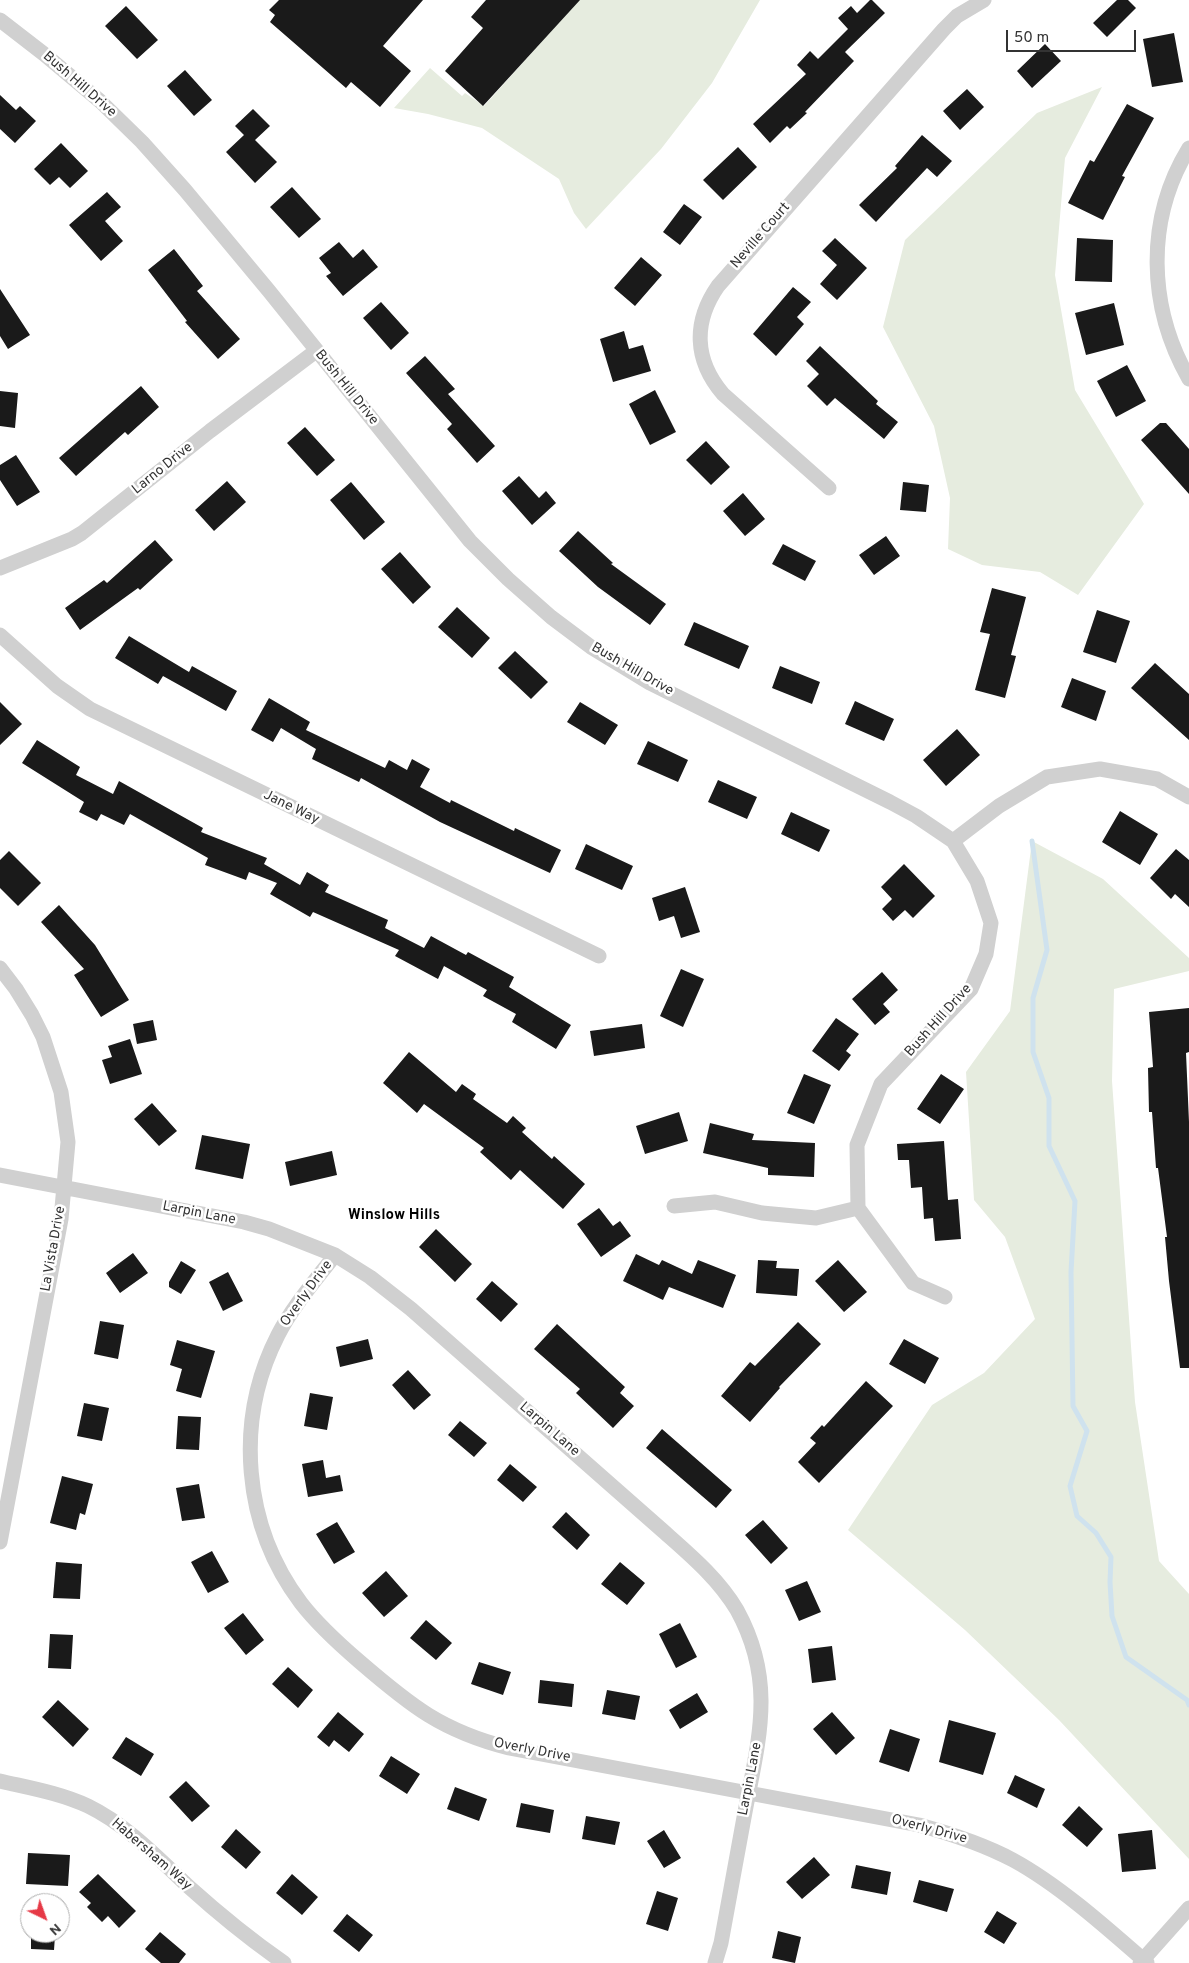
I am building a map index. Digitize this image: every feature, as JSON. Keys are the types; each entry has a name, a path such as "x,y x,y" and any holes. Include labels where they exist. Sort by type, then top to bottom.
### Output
{"street":[{"name":"Neville Court","path":"829,488 715,385 705,367 700,343 701,325 707,305 718,286 944,28 957,16 984,0"},
{"name":"Bush Hill Drive","path":"0,20 100,101 142,142 185,190 470,541 508,579 551,617 591,647 650,683 890,802 916,816 953,841 977,881 991,923 986,954 971,989 881,1084 857,1145 858,1208"},
{"path":"1189,148 1167,195 1158,241 1156,266 1158,290 1167,331 1179,362 1189,379"},
{"name":"Larno Drive","path":"0,568 72,539 82,533 210,431 316,351"},
{"name":"Jane Way","path":"0,635 57,686 90,710 599,956"},
{"path":"953,841 999,806 1047,777 1100,769 1157,780 1189,796"},
{"name":"La Vista Drive","path":"0,968 32,1015 53,1063 61,1092 68,1142 59,1228 0,1542"},
{"name":"Larpin Lane","path":"0,1175 244,1222 294,1237 336,1256 370,1277 411,1309 702,1565 736,1609 747,1631 760,1678 762,1703 761,1728 721,1943 715,1963"},
{"path":"674,1206 715,1202 762,1213 816,1218 858,1208 914,1283 945,1297"},
{"name":"Overly Drive","path":"336,1256 290,1312 278,1335 259,1383 251,1425 251,1474 260,1522 277,1565 302,1605 334,1640 402,1698 430,1717 460,1732 509,1748 920,1825 984,1846 1014,1861 1053,1886 1143,1962"},
{"name":"Habersham Way","path":"0,1781 65,1796 111,1819 131,1834 214,1909 284,1963"},
{"path":"1143,1962 1189,1908"}],"shaded area":[{"path":"579,0 760,0 712,83 661,149 586,229 574,213 559,179 482,128 428,114 394,108 430,68 462,96 465,93 484,106"},
{"path":"1102,87 1065,158 1055,275 1075,390 1144,504 1078,595 1040,572 982,565 948,549 950,498 934,426 883,327 905,240 1037,113"},
{"path":"1032,841 1103,879 1189,958 1189,971 1114,989 1112,1081 1135,1402 1159,1561 1189,1594 1189,1859 1059,1720 965,1630 848,1530 932,1405 984,1373 1035,1319 1005,1237 974,1200 966,1072 1010,1011"}],"building":[{"path":"279,0 423,0 383,46 411,71 380,107 351,82 346,88 270,22 275,15 269,10"},
{"path":"486,0 580,0 483,106 445,71 483,28 471,17"},
{"path":"870,0 885,13 845,52 854,61 805,112 807,113 790,129 787,126 770,143 753,124 806,74 797,65 810,51 818,59 848,29 838,18 851,6 857,13"},
{"path":"1117,0 1128,0 1136,8 1107,37 1093,23"},
{"path":"126,6 158,40 137,59 105,26"},
{"path":"1174,33 1183,82 1152,87 1143,39"},
{"path":"1045,44 1061,61 1032,88 1017,71"},
{"path":"185,70 212,100 194,116 167,86"},
{"path":"967,89 984,107 960,130 943,111"},
{"path":"0,95 16,110 20,106 36,121 15,143 0,129"},
{"path":"1127,104 1154,118 1122,176 1125,177 1103,220 1068,203 1090,160 1094,162"},
{"path":"253,109 270,126 255,140 277,162 255,183 226,152 244,135 235,126"},
{"path":"922,135 952,161 937,177 927,168 876,222 859,205 897,168 895,166"},
{"path":"61,143 88,171 70,188 59,177 50,185 34,169"},
{"path":"738,147 757,167 723,200 703,180"},
{"path":"292,187 321,219 299,238 270,207"},
{"path":"107,192 121,207 105,221 123,241 101,261 69,225"},
{"path":"684,204 702,217 680,245 663,232"},
{"path":"835,238 867,268 837,300 820,284 837,265 822,251"},
{"path":"1077,238 1113,240 1112,282 1075,281"},
{"path":"339,242 353,258 363,249 378,267 343,296 326,276 331,273 319,258"},
{"path":"174,249 203,286 197,291 240,339 218,359 185,322 187,321 148,270"},
{"path":"641,257 662,275 635,306 614,288"},
{"path":"793,287 811,302 797,317 804,324 776,356 753,334"},
{"path":"0,289 30,335 8,349 0,336"},
{"path":"381,302 409,333 391,350 363,318"},
{"path":"1114,303 1124,345 1086,355 1075,313"},
{"path":"624,331 629,349 643,345 651,371 613,382 600,339"},
{"path":"820,346 878,401 876,404 898,422 884,439 835,398 827,406 807,386 819,374 806,361"},
{"path":"425,356 455,389 448,394 495,446 477,463 447,429 452,424 406,373"},
{"path":"1127,365 1146,401 1116,417 1097,381"},
{"path":"141,386 159,407 128,435 125,432 76,476 59,458"},
{"path":"655,390 676,432 650,445 629,404"},
{"path":"0,391 18,393 15,428 0,426"},
{"path":"1160,423 1166,423 1189,449 1189,494 1141,440"},
{"path":"305,427 335,460 317,476 287,443"},
{"path":"706,441 730,467 711,485 686,460"},
{"path":"16,455 40,492 17,506 0,480 0,465"},
{"path":"519,476 539,498 546,491 556,503 532,525 502,491"},
{"path":"227,481 246,502 214,531 195,510"},
{"path":"351,482 385,522 364,540 330,500"},
{"path":"903,482 929,485 926,512 900,510"},
{"path":"743,493 765,519 745,536 723,511"},
{"path":"578,531 613,563 611,564 666,604 650,625 598,587 559,551"},
{"path":"886,536 900,556 874,575 859,555"},
{"path":"155,540 173,560 140,590 138,588 80,630 65,608 104,580 107,583"},
{"path":"783,544 816,561 805,581 772,564"},
{"path":"400,552 431,587 413,604 381,569"},
{"path":"992,588 1026,597 1011,655 1016,656 1005,698 975,690 990,634 980,632"},
{"path":"457,607 490,638 472,658 438,627"},
{"path":"1097,610 1130,621 1116,663 1083,652"},
{"path":"694,622 749,646 739,669 684,645"},
{"path":"129,636 189,672 192,666 237,691 226,711 163,676 158,684 115,658"},
{"path":"515,651 548,682 531,699 498,668"},
{"path":"1155,663 1189,694 1189,740 1131,688"},
{"path":"780,666 820,682 812,704 772,688"},
{"path":"1072,678 1106,691 1096,721 1061,707"},
{"path":"269,698 310,722 306,730 385,768 389,760 407,770 412,759 430,769 420,787 450,803 451,800 514,831 515,828 561,850 550,873 440,822 361,778 359,782 312,759 316,749 281,728 273,742 251,730"},
{"path":"855,701 894,719 884,741 845,724"},
{"path":"0,702 22,724 0,745"},
{"path":"580,702 618,725 605,745 567,722"},
{"path":"957,729 980,755 946,786 923,760"},
{"path":"37,740 80,767 76,775 113,794 119,781 203,828 201,832 267,858 264,864 300,885 307,872 329,885 325,892 388,920 385,928 424,948 431,936 466,955 468,952 514,977 509,987 571,1025 556,1049 512,1022 516,1014 483,996 487,990 444,966 438,979 395,956 399,950 313,912 310,917 270,894 277,883 249,872 246,880 205,865 208,858 130,814 124,825 101,814 97,821 79,812 84,802 22,763"},
{"path":"648,741 688,760 678,782 637,764"},
{"path":"718,780 757,797 747,819 708,802"},
{"path":"1120,811 1158,834 1140,865 1102,842"},
{"path":"791,812 830,830 819,852 781,834"},
{"path":"586,844 633,866 622,890 575,869"},
{"path":"1176,849 1189,860 1189,907 1175,894 1171,899 1150,878"},
{"path":"9,851 41,883 18,906 0,888 0,860"},
{"path":"904,864 935,896 913,918 905,910 893,921 882,909 892,899 881,887"},
{"path":"685,887 700,932 681,938 674,916 659,921 652,898"},
{"path":"59,905 95,945 129,1000 101,1017 74,975 84,969 41,922"},
{"path":"681,969 704,979 683,1027 660,1016"},
{"path":"882,972 898,990 883,1004 890,1012 875,1025 852,999"},
{"path":"1189,1008 1189,1052 1186,1053 1189,1122 1189,1368 1180,1368 1169,1281 1165,1237 1167,1237 1158,1168 1156,1168 1152,1112 1149,1112 1148,1068 1153,1067 1149,1012"},
{"path":"836,1018 859,1034 846,1051 851,1055 839,1071 812,1051"},
{"path":"153,1020 157,1040 137,1044 133,1024"},
{"path":"642,1024 645,1048 594,1056 590,1031"},
{"path":"130,1039 142,1074 110,1084 102,1060 112,1057 108,1046"},
{"path":"409,1052 456,1092 462,1084 476,1094 473,1099 507,1123 513,1116 526,1128 522,1132 552,1159 554,1156 585,1184 563,1209 520,1170 511,1180 480,1152 484,1148 424,1104 417,1113 383,1083"},
{"path":"804,1074 831,1085 814,1124 787,1113"},
{"path":"941,1074 964,1089 940,1124 917,1109"},
{"path":"152,1103 177,1131 159,1146 134,1119"},
{"path":"679,1112 688,1141 645,1154 636,1126"},
{"path":"710,1123 754,1134 752,1140 815,1143 814,1177 768,1175 768,1168 703,1153"},
{"path":"202,1135 250,1144 243,1179 195,1169"},
{"path":"944,1141 948,1200 958,1199 961,1239 935,1241 933,1218 924,1219 922,1187 911,1188 909,1160 898,1160 897,1144"},
{"path":"332,1151 337,1175 290,1186 285,1162"},
{"path":"599,1208 613,1226 620,1221 631,1236 601,1257 577,1224"},
{"path":"436,1229 472,1264 455,1282 419,1247"},
{"path":"133,1253 148,1273 120,1293 106,1273"},
{"path":"636,1254 659,1265 662,1260 692,1274 698,1260 736,1275 723,1308 669,1287 663,1300 623,1281"},
{"path":"758,1260 777,1261 776,1268 799,1269 797,1296 756,1293"},
{"path":"838,1260 867,1292 844,1312 815,1281"},
{"path":"181,1261 196,1270 181,1294 169,1287 169,1282"},
{"path":"228,1272 243,1301 223,1311 209,1282"},
{"path":"492,1281 518,1304 501,1322 476,1299"},
{"path":"100,1321 124,1325 118,1359 94,1354"},
{"path":"798,1322 821,1344 779,1387 750,1422 721,1396 750,1362 755,1366"},
{"path":"557,1324 625,1387 620,1393 634,1406 613,1428 576,1393 580,1389 534,1349"},
{"path":"368,1339 373,1359 340,1367 336,1347"},
{"path":"904,1339 939,1358 925,1384 889,1364"},
{"path":"177,1340 215,1351 201,1398 176,1391 182,1369 170,1365"},
{"path":"408,1370 431,1395 414,1410 392,1385"},
{"path":"866,1381 893,1406 819,1483 798,1462 816,1443 810,1438 822,1425 824,1427"},
{"path":"310,1393 333,1397 327,1430 304,1426"},
{"path":"84,1403 109,1408 102,1441 77,1436"},
{"path":"178,1416 201,1417 199,1450 176,1449"},
{"path":"460,1421 487,1443 474,1457 448,1435"},
{"path":"662,1429 732,1490 716,1508 646,1448"},
{"path":"323,1460 326,1478 340,1475 343,1491 308,1497 302,1464"},
{"path":"510,1464 537,1487 523,1502 497,1480"},
{"path":"62,1476 93,1484 85,1515 80,1513 76,1530 50,1523"},
{"path":"199,1484 205,1518 182,1521 176,1488"},
{"path":"566,1512 590,1535 577,1550 552,1527"},
{"path":"763,1520 788,1548 771,1564 745,1535"},
{"path":"337,1522 355,1552 334,1564 316,1534"},
{"path":"212,1551 229,1582 208,1593 191,1562"},
{"path":"56,1562 82,1564 80,1599 53,1598"},
{"path":"620,1562 645,1583 627,1605 601,1584"},
{"path":"386,1571 408,1596 384,1617 362,1593"},
{"path":"807,1581 821,1612 799,1621 785,1590"},
{"path":"243,1613 264,1640 246,1655 224,1628"},
{"path":"426,1620 452,1643 436,1660 410,1638"},
{"path":"680,1623 697,1657 676,1668 659,1634"},
{"path":"50,1634 73,1635 71,1669 48,1668"},
{"path":"832,1646 836,1680 812,1683 808,1649"},
{"path":"479,1662 511,1672 503,1695 471,1684"},
{"path":"288,1667 313,1690 298,1708 272,1684"},
{"path":"540,1680 574,1684 572,1707 538,1703"},
{"path":"607,1690 640,1696 635,1720 602,1714"},
{"path":"697,1693 708,1712 680,1729 669,1710"},
{"path":"58,1700 89,1729 73,1747 42,1717"},
{"path":"338,1712 364,1734 349,1752 334,1740 329,1747 317,1737"},
{"path":"832,1712 855,1738 836,1755 813,1729"},
{"path":"949,1720 996,1733 983,1775 939,1762"},
{"path":"890,1729 920,1739 909,1772 879,1762"},
{"path":"126,1737 154,1754 141,1776 112,1758"},
{"path":"391,1756 420,1774 407,1794 379,1776"},
{"path":"1015,1775 1045,1789 1037,1808 1007,1793"},
{"path":"186,1781 210,1806 192,1822 169,1797"},
{"path":"455,1787 487,1799 479,1821 447,1809"},
{"path":"521,1803 554,1810 550,1833 516,1827"},
{"path":"1079,1806 1103,1829 1087,1847 1062,1825"},
{"path":"586,1816 620,1822 615,1845 582,1839"},
{"path":"236,1829 261,1852 246,1869 221,1847"},
{"path":"664,1830 681,1858 664,1868 647,1841"},
{"path":"1152,1830 1156,1869 1122,1872 1118,1834"},
{"path":"28,1853 70,1855 68,1886 26,1884"},
{"path":"814,1857 830,1875 802,1899 786,1882"},
{"path":"856,1865 891,1872 887,1895 851,1888"},
{"path":"98,1874 136,1911 119,1928 108,1916 102,1922 87,1907 91,1903 79,1892"},
{"path":"292,1874 318,1897 302,1915 276,1893"},
{"path":"919,1880 954,1889 947,1912 913,1902"},
{"path":"657,1891 678,1898 668,1931 646,1924"},
{"path":"997,1911 1017,1923 1004,1944 984,1932"},
{"path":"347,1914 373,1935 359,1952 333,1931"},
{"path":"778,1931 801,1937 795,1963 772,1958"},
{"path":"160,1932 186,1954 179,1963 161,1963 145,1949"},
{"path":"31,1943 54,1943 54,1950 31,1949"}],"waterway":[{"path":"1032,841 1047,950 1033,998 1033,1052 1049,1098 1049,1146 1075,1201 1071,1272 1073,1406 1087,1431 1070,1486 1077,1516 1096,1533 1111,1557 1112,1616 1126,1657 1187,1700 1189,1705"}],"district":[{"name":"Winslow Hills","path":"394,1216"}]}
